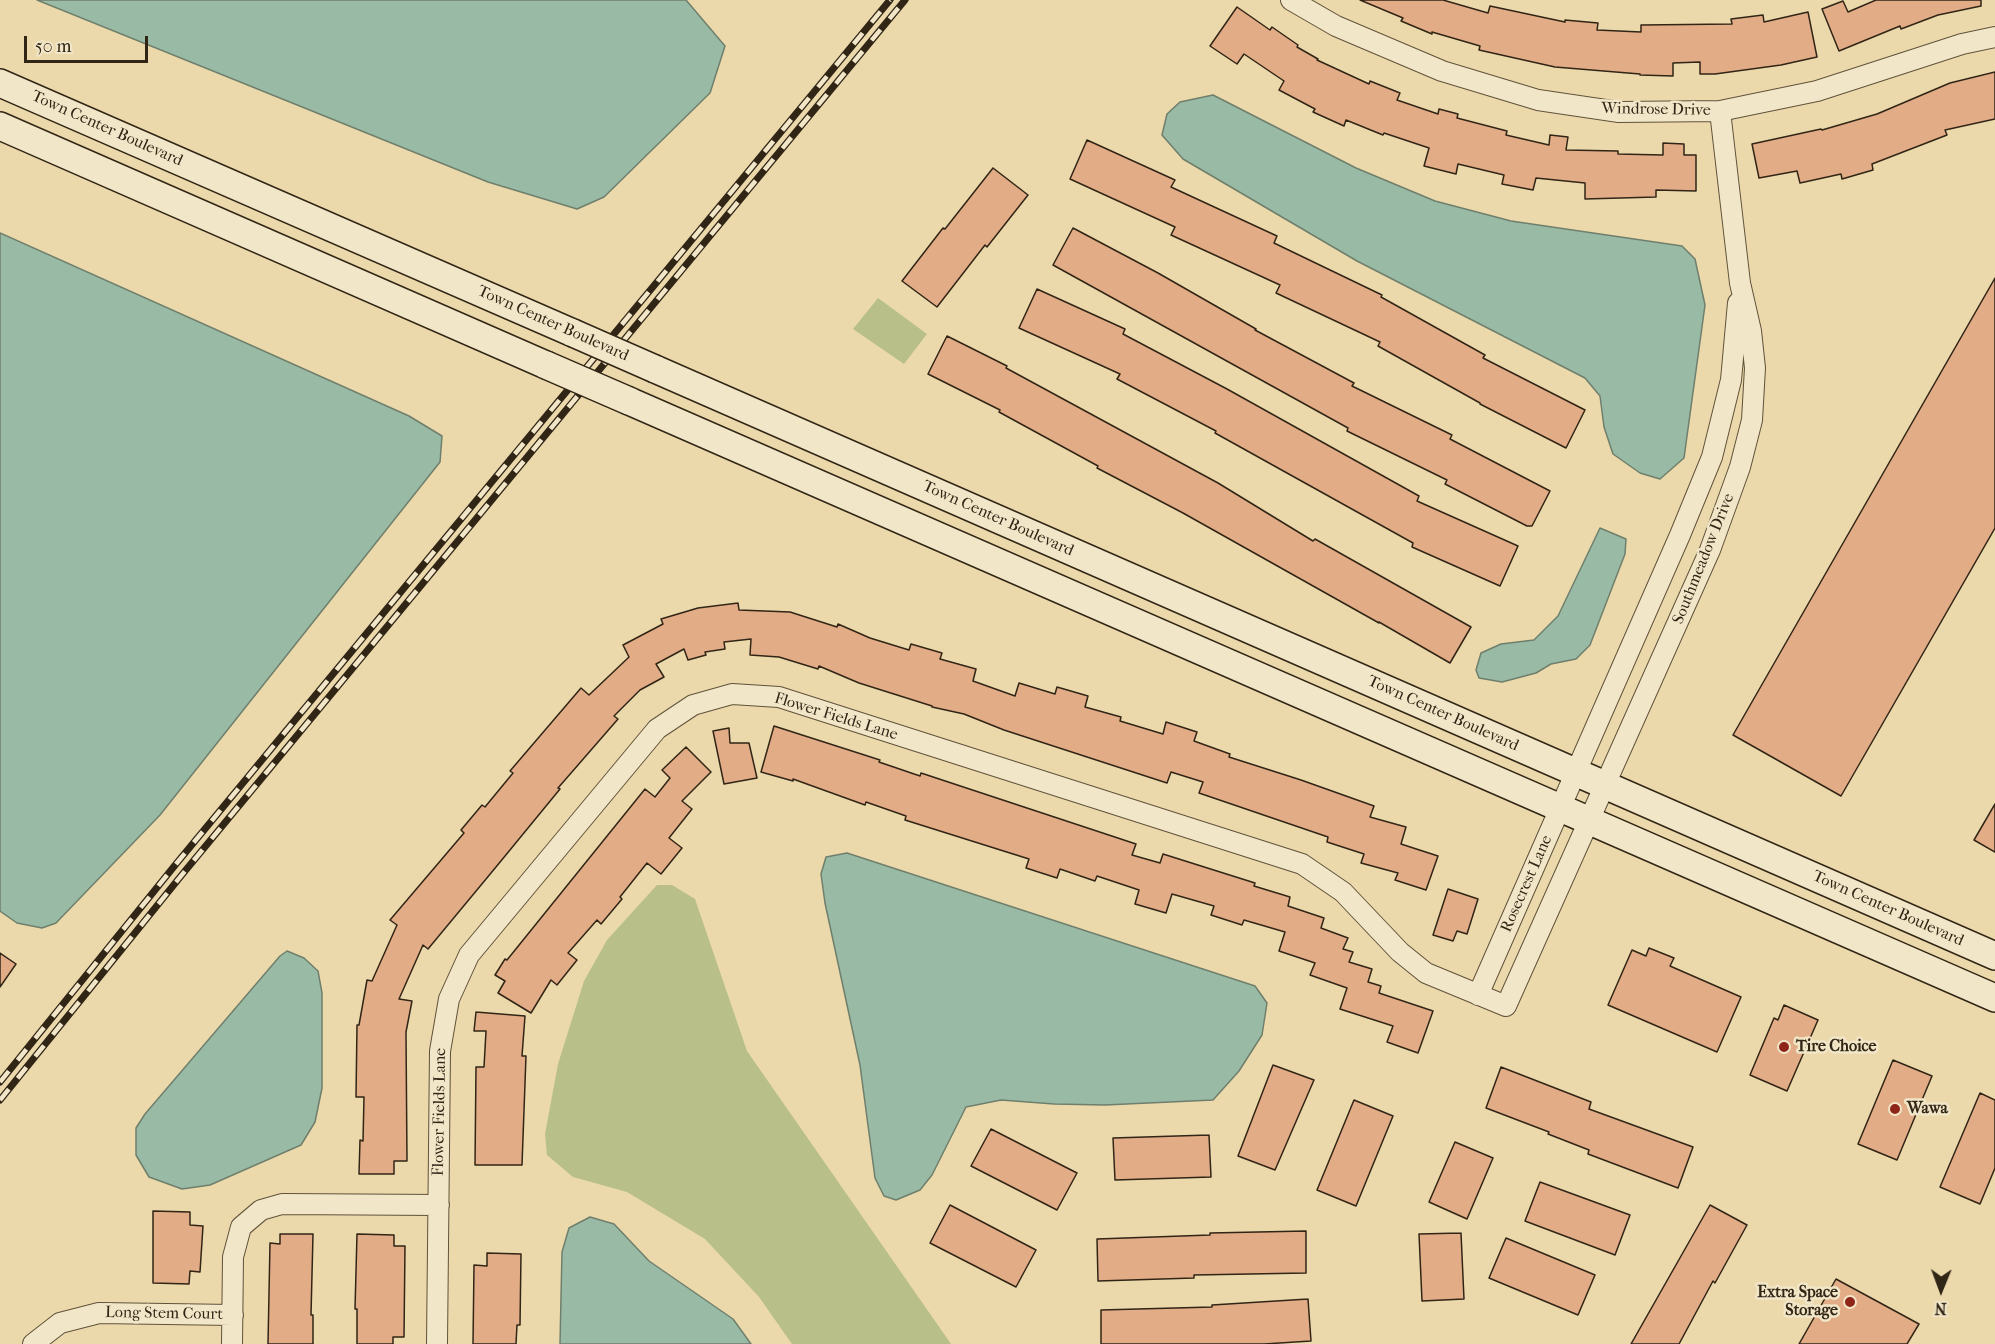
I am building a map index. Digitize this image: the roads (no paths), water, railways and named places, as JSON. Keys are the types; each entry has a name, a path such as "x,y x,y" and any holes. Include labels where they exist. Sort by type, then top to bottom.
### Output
{"main road":[{"name":"Town Center Boulevard","path":"0,83 1995,956"},
{"path":"0,126 1995,998"}],"street":[{"name":"Windrose Drive","path":"1291,0 1336,26 1442,71 1538,100 1619,112 1720,111 1816,91 1962,44 1995,36"},
{"name":"Southmeadow Drive","path":"1589,820 1710,550 1740,467 1752,420 1755,368 1751,331 1740,283 1720,111"},
{"name":"Southmeadow Drive","path":"1575,772 1712,457 1731,380 1740,283"},
{"path":"1680,535 1710,550"},
{"name":"Flower Fields Lane","path":"437,1344 440,1051 449,999 469,955 657,729 693,705 732,694 779,697 1302,864 1343,892 1400,952 1426,973 1506,1006"},
{"name":"Rosecrest Lane","path":"1478,994 1575,772"},
{"name":"Rosecrest Lane","path":"1506,1006 1589,820"},
{"path":"232,1344 233,1257 241,1227 261,1210 282,1204 439,1206"},
{"name":"Long Stem Court","path":"33,1344 60,1323 99,1313 232,1315"}],"railway":[{"path":"0,1082 176,864 890,0"},
{"path":"0,1100 185,871 905,0"}],"place":[{"name":"Tire Choice","path":"1784,1047"},
{"name":"Wawa","path":"1895,1109"},
{"name":"Extra Space Storage","path":"1850,1302"}]}
